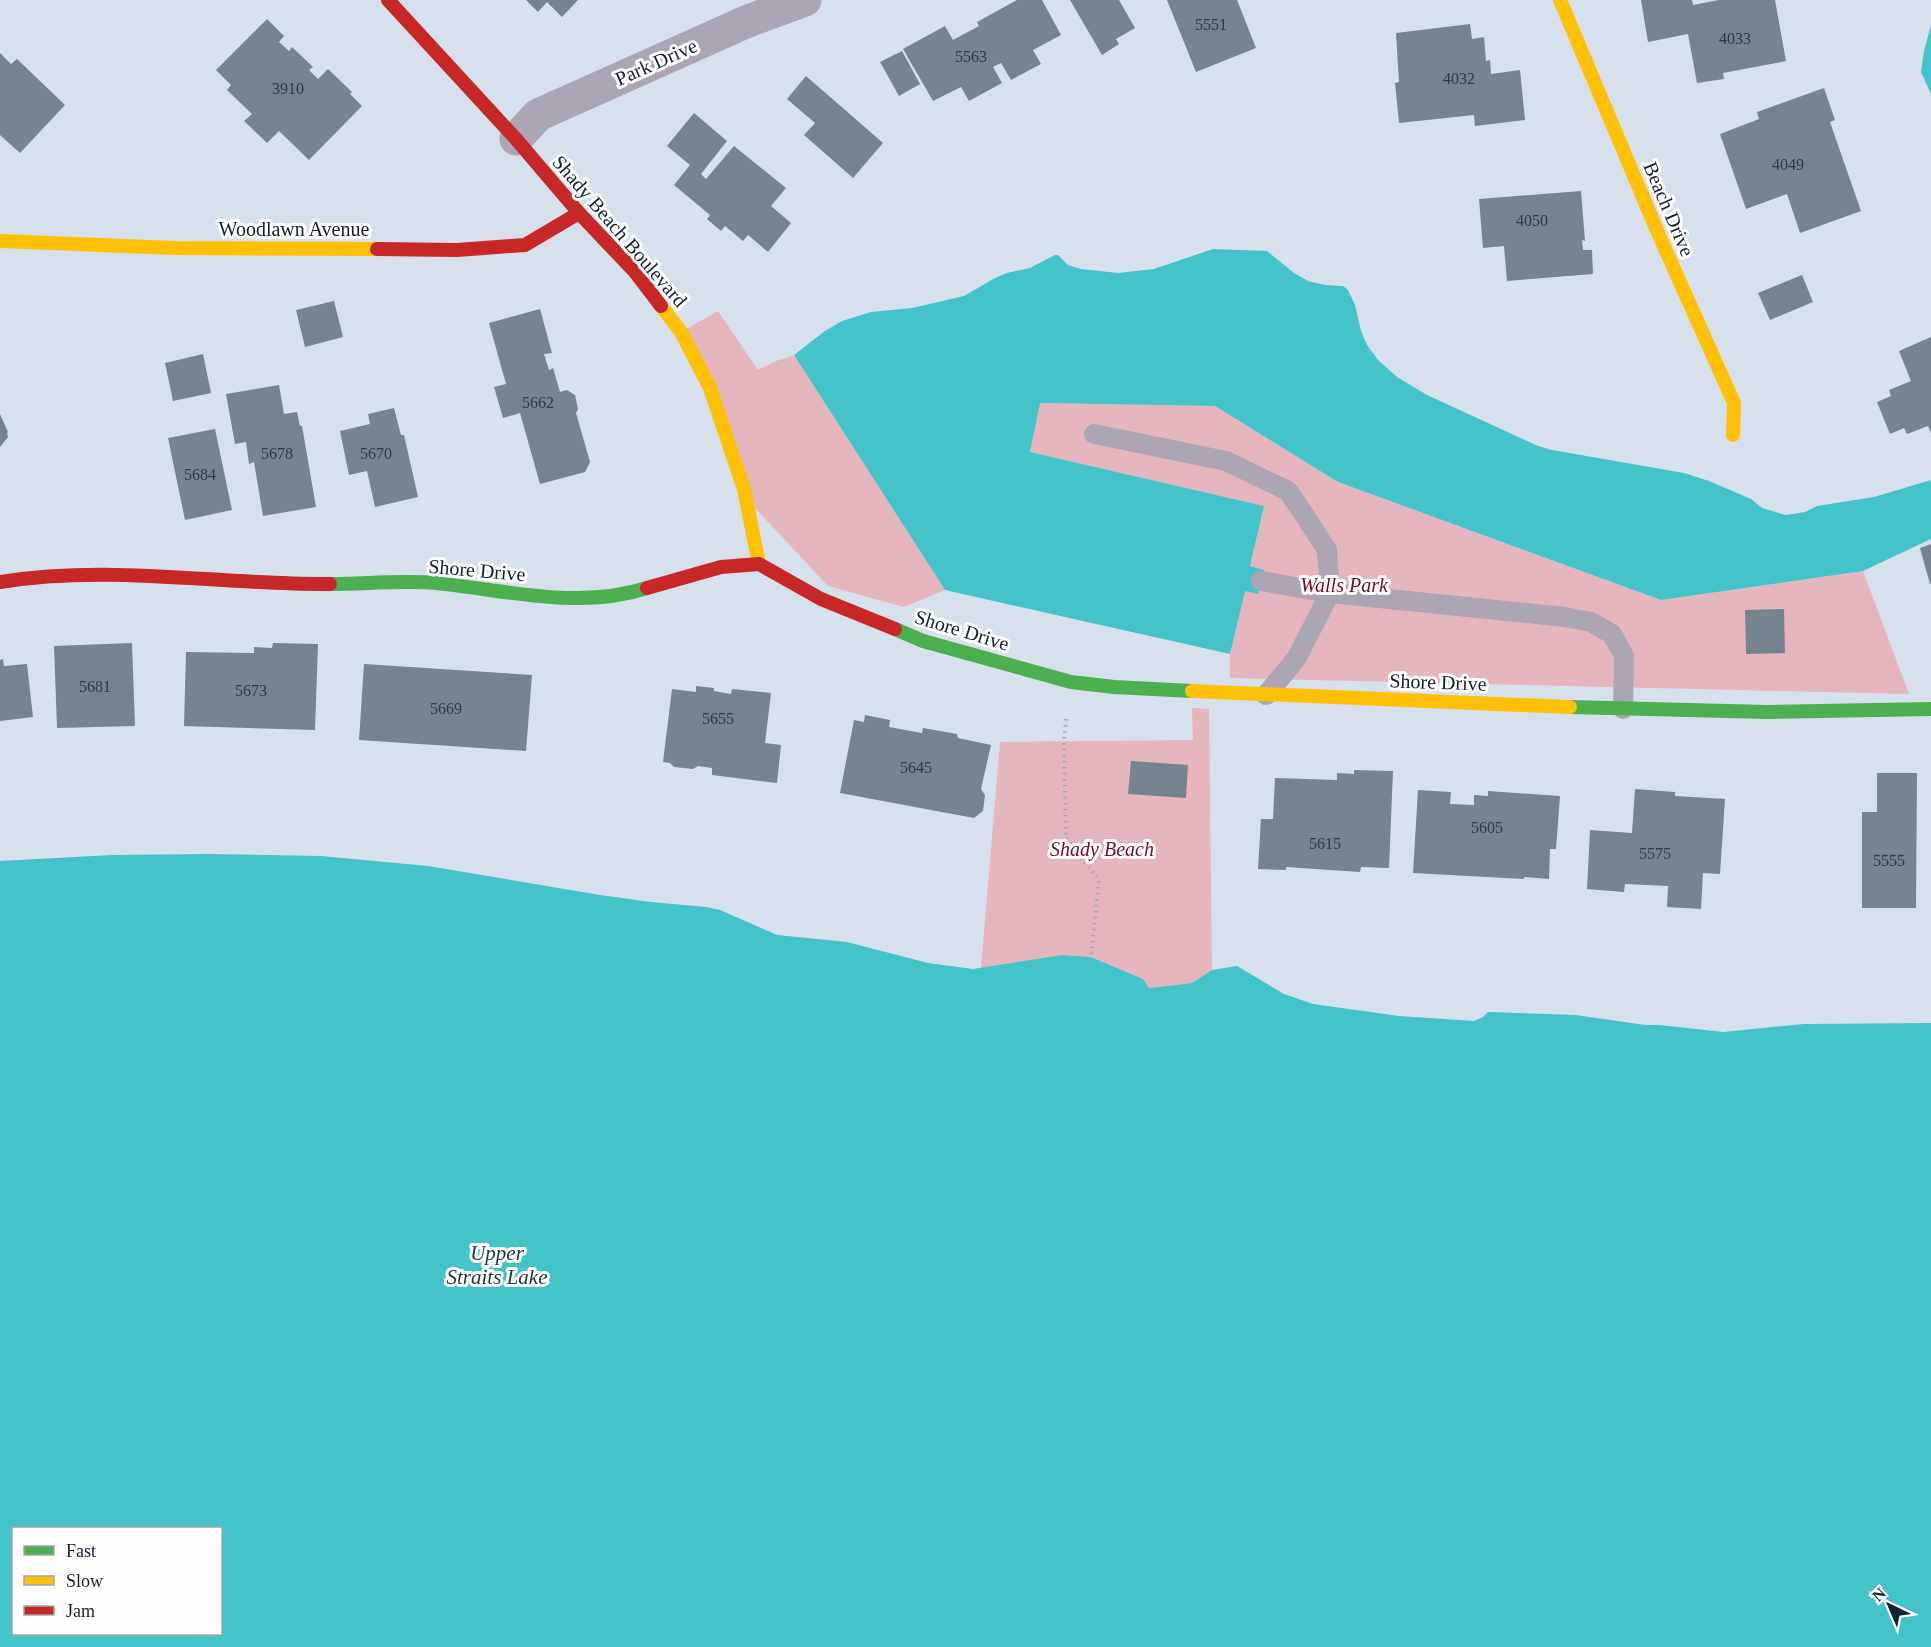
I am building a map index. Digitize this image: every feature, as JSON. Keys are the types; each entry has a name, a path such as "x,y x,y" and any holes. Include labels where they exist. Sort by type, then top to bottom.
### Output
{"street":[{"name":"Shady Beach Boulevard","path":"388,0 635,272 681,332 710,388 744,489 759,564"},
{"name":"Park Drive","path":"516,139 538,115 738,11 805,0"},
{"name":"Beach Drive","path":"1560,0 1658,233 1734,403 1733,435"},
{"name":"Woodlawn Avenue","path":"0,241 174,248 457,250 525,245 579,213"},
{"name":"Shore Drive","path":"0,582 78,574 168,576 300,584 433,584 575,599 631,593 721,567 759,564 821,599 923,641 1071,682 1114,687 1266,695 1623,709 1767,712 1931,710"}],"lane":[{"path":"1094,434 1226,461 1288,491 1327,550 1330,593 1296,659 1266,695"},
{"path":"1261,581 1330,593 1566,617 1591,622 1612,634 1624,656 1623,709"}],"path":[{"path":"1071,682 1064,741 1066,839 1099,879 1092,957"}],"green space":[{"path":"718,311 758,370 794,355 945,590 904,607 828,586 755,508 681,332"},
{"name":"Walls Park","path":"1039,403 1215,406 1338,482 1661,600 1863,571 1909,694 1230,678 1230,654 1264,506 1030,452"},
{"name":"Shady Beach","path":"1192,708 1209,709 1212,970 1192,983 1149,988 1143,979 1091,957 1062,955 981,969 1000,742 1193,740"}],"water":[{"path":"1931,25 1931,94 1921,72"},
{"path":"1213,249 1267,251 1294,273 1308,281 1343,286 1348,290 1355,305 1367,345 1378,360 1397,377 1427,395 1538,446 1684,473 1751,499 1762,508 1786,515 1805,512 1817,506 1874,497 1931,480 1931,539 1863,571 1661,600 1338,482 1215,406 1040,403 1030,452 1264,506 1250,566 1264,570 1258,594 1245,591 1230,654 945,590 794,355 842,321 871,312 912,308 964,296 995,278 1030,268 1055,255 1058,255 1068,265 1081,269 1118,273 1154,269"},
{"name":"Upper Straits Lake","path":"209,854 321,856 428,866 600,895 706,907 720,910 777,935 847,942 928,963 973,969 1062,955 1091,957 1143,979 1149,988 1192,983 1212,970 1237,966 1284,994 1313,1004 1399,1016 1474,1021 1488,1012 1576,1015 1645,1025 1723,1032 1804,1024 1931,1023 1931,1647 0,1647 0,861 112,855"}],"building":[{"path":"526,0 578,0 562,17 547,2 538,12"},
{"path":"1017,0 1042,0 1061,35 1033,50 1041,64 1011,80 1001,63 993,67 1002,83 969,101 961,87 933,101 903,49 945,26 953,40 979,26 977,22"},
{"path":"1070,0 1119,0 1135,28 1116,39 1119,44 1102,55"},
{"path":"1167,0 1237,0 1256,48 1196,72"},
{"path":"1641,0 1692,0 1693,5 1719,0 1775,0 1786,61 1723,73 1724,79 1697,83 1688,34 1648,42"},
{"path":"267,19 284,36 279,42 289,51 292,47 313,67 309,70 318,79 328,69 352,92 350,94 362,106 309,160 279,131 267,143 244,121 252,114 227,90 231,85 216,70"},
{"path":"1470,24 1472,39 1484,37 1486,61 1490,60 1491,74 1520,70 1525,120 1475,126 1474,115 1399,123 1395,83 1399,82 1396,33"},
{"path":"902,51 920,84 899,96 880,62"},
{"path":"0,53 11,64 17,59 65,105 20,153 0,135"},
{"path":"806,76 883,143 853,178 804,135 815,123 787,99"},
{"path":"1824,88 1835,120 1830,122 1861,211 1800,233 1787,194 1746,209 1720,134 1759,119 1757,112"},
{"path":"694,113 727,141 701,174 706,179 734,146 786,188 771,206 791,223 768,252 748,235 743,241 725,226 721,231 707,219 710,215 674,185 690,165 667,146"},
{"path":"1581,191 1585,241 1582,240 1583,250 1592,250 1593,274 1507,281 1504,246 1483,248 1479,199"},
{"path":"1802,275 1813,302 1770,320 1758,293"},
{"path":"334,301 343,337 305,347 296,310"},
{"path":"540,309 552,353 544,354 549,370 553,368 560,392 567,390 575,395 578,409 576,413 590,462 585,472 540,484 520,413 503,418 494,387 506,384 489,323"},
{"path":"1931,337 1931,433 1928,426 1907,434 1904,428 1890,434 1877,402 1891,396 1889,390 1911,381 1899,351"},
{"path":"203,354 211,393 173,401 165,363"},
{"path":"279,385 284,414 297,412 300,426 302,426 316,507 263,516 254,462 249,464 246,442 235,444 226,394"},
{"path":"394,408 401,435 404,435 418,497 375,507 367,471 349,475 340,431 370,424 368,414"},
{"path":"0,414 8,437 0,447"},
{"path":"215,429 232,510 185,520 168,438"},
{"path":"1931,544 1931,584 1930,584 1920,548"},
{"path":"1784,609 1785,653 1746,654 1745,610"},
{"path":"132,643 135,726 57,728 54,646"},
{"path":"273,643 318,644 315,730 184,726 186,652 254,653 254,647 272,648"},
{"path":"3,659 4,666 27,664 33,717 0,721 0,660"},
{"path":"364,664 532,675 526,751 359,740"},
{"path":"696,686 714,688 714,691 731,694 732,689 771,693 765,743 781,745 777,783 712,775 712,768 674,767 670,763 663,762 672,689 696,692"},
{"path":"865,715 890,720 889,727 922,733 923,728 957,734 958,738 991,745 981,789 985,795 983,811 974,818 840,793 854,720 864,722"},
{"path":"1131,761 1188,765 1186,798 1128,794"},
{"path":"1354,770 1393,771 1389,868 1361,867 1360,872 1286,867 1286,870 1258,869 1261,819 1273,819 1275,778 1337,780 1337,773 1354,774"},
{"path":"1877,773 1917,773 1916,908 1862,908 1862,812 1877,812"},
{"path":"1635,789 1675,792 1675,796 1725,799 1720,874 1703,873 1701,909 1667,907 1668,886 1625,884 1624,892 1587,889 1590,830 1632,833"},
{"path":"1418,790 1451,792 1450,804 1474,805 1474,795 1488,796 1488,791 1560,796 1556,849 1550,849 1549,879 1413,873"}],"traffic: fast":[{"path":"330,584 423,582 569,598 621,594 647,588"},
{"path":"895,629 923,641 1071,682 1192,691"},
{"path":"1570,707 1767,712 1931,709"}],"traffic: slow":[{"path":"1560,0 1658,233 1734,403 1733,435"},
{"path":"0,241 175,248 377,249"},
{"path":"661,306 681,332 710,388 744,489 759,564"},
{"path":"1192,691 1570,707"}],"traffic: jam":[{"path":"388,0 635,272 661,306"},
{"path":"377,249 457,250 525,245 579,213"},
{"path":"647,588 721,567 759,564 821,599 895,629"},
{"path":"0,582 41,577 124,575 330,584"}]}
